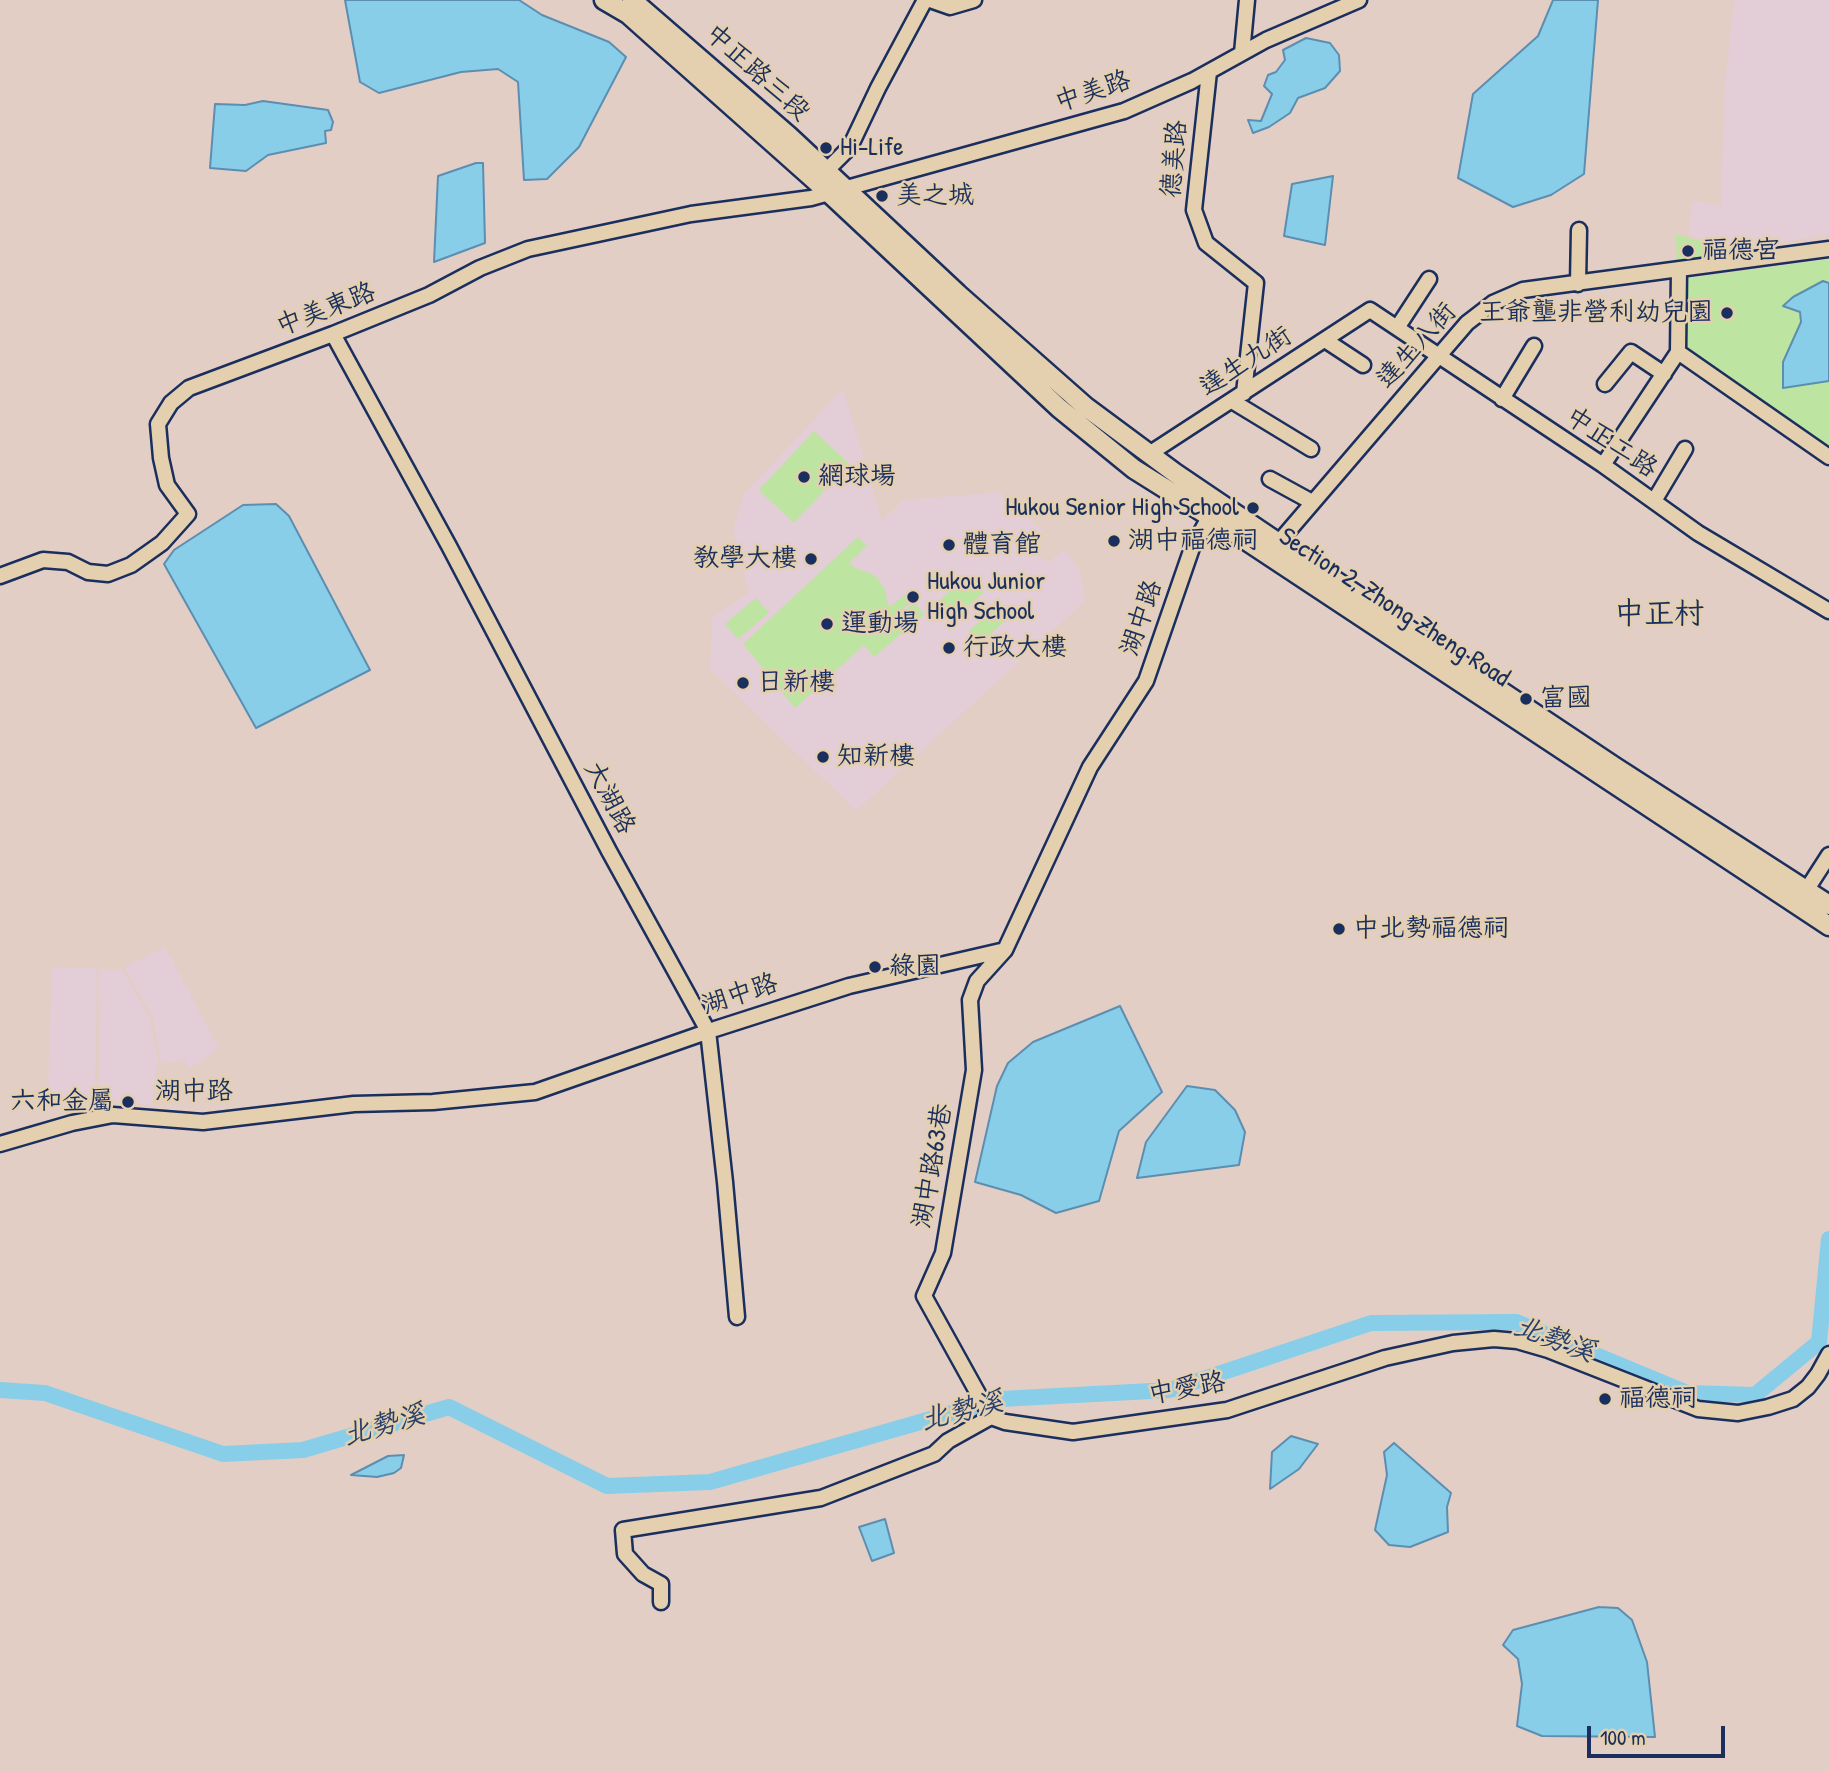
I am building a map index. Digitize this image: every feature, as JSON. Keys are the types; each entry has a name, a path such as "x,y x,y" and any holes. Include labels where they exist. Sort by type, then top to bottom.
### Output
{"main road":[{"path":"604,0 628,14 836,190"},
{"name":"中正路三段","path":"632,0 826,171 836,190"},
{"name":"Section 2, Zhong Zheng Road","path":"836,190 1086,407 1149,454 1214,509 1802,897 1829,926"},
{"name":"Section 2, Zhong Zheng Road","path":"836,190 1059,408 1134,469 1214,509"},
{"name":"Section 2, Zhong Zheng Road","path":"1802,897 1829,905"}],"street":[{"path":"826,171 850,147 878,88 927,0 950,6 974,0"},
{"path":"1242,53 1247,0"},
{"name":"中美路","path":"836,190 1124,111 1209,72 1266,40 1359,0"},
{"name":"德美路","path":"1209,72 1194,210 1206,243 1255,283 1238,397"},
{"name":"中美東路","path":"0,576 43,560 68,562 88,572 108,574 131,565 162,543 188,514 167,485 158,424 171,403 190,388 429,295 480,268 528,249 691,214 811,198 836,190"},
{"path":"1578,284 1579,230"},
{"name":"達生八街","path":"1273,549 1467,323 1493,303 1523,290 1829,249"},
{"path":"1603,465 1678,352 1679,271"},
{"path":"1397,328 1429,279"},
{"name":"達生九街","path":"1149,454 1370,310"},
{"name":"中正二路","path":"1370,310 1603,465 1698,533 1828,607"},
{"name":"大湖路","path":"332,334 449,546 609,851 708,1031 726,1182 737,1317"},
{"path":"1325,340 1363,365"},
{"path":"1502,399 1534,346"},
{"path":"1605,384 1632,352 1664,373"},
{"path":"1678,352 1829,457"},
{"path":"1238,397 1311,449"},
{"path":"1654,501 1685,449"},
{"path":"1270,479 1312,502"},
{"name":"湖中路","path":"0,1144 72,1123 113,1115 203,1122 355,1104 433,1102 535,1092 708,1031 849,986 1005,950 1090,768 1146,681 1192,548 1214,509"},
{"path":"1802,897 1829,855"},
{"name":"湖中路63巷","path":"990,1416 924,1296 943,1253 974,1070 970,1000 977,981 1005,950"},
{"name":"中愛路","path":"990,1416 1004,1422 1073,1432 1227,1410 1385,1358 1452,1343 1494,1339 1517,1341 1548,1350 1698,1409 1738,1413 1793,1399 1813,1381 1829,1354"},
{"path":"661,1602 661,1584 643,1574 625,1554 623,1530 821,1498 934,1454 948,1441 990,1416"}],"shaded area":[{"path":"1734,0 1829,0 1829,234 1742,249 1688,235 1692,201 1721,206 1724,95"},
{"name":"Hukou Junior High School","path":"843,389 882,521 903,500 1000,492 1044,532 1028,542 1039,557 1048,562 1065,550 1080,571 1085,601 856,811 710,669 712,617 749,592 733,529 743,495"},
{"path":"165,947 219,1048 190,1069 184,1060 161,1063 152,1016 124,967"},
{"path":"52,967 97,968 95,1098 47,1112"},
{"name":"六和金屬","path":"99,969 122,969 149,1016 158,1060 151,1105 99,1099"}],"green space":[{"path":"1676,234 1737,252 1677,264"},
{"path":"1829,259 1829,448 1683,348 1683,279"},
{"name":"網球場","path":"814,431 849,464 794,523 759,490"},
{"path":"858,537 867,546 849,563 879,580 885,590 888,605 891,606 907,593 914,599 867,643 914,603 924,614 874,657 864,645 795,708 743,644"},
{"path":"969,575 984,592 956,617 940,600"},
{"path":"756,598 769,613 738,639 725,624"},
{"path":"997,607 1007,619 979,644 968,632"}],"water":[{"path":"345,0 519,0 542,15 609,42 626,57 579,147 547,179 524,180 518,82 498,69 461,72 379,93 360,82"},
{"path":"1553,0 1598,0 1584,174 1551,195 1513,207 1458,178 1473,94 1538,36"},
{"path":"1306,38 1330,43 1339,55 1340,71 1325,88 1298,98 1290,113 1269,127 1253,133 1248,120 1261,121 1272,94 1264,86 1268,75 1276,72 1285,60 1283,50"},
{"path":"263,101 328,110 333,122 331,130 325,131 326,143 268,155 246,171 210,168 215,104 245,105"},
{"path":"483,163 485,243 434,262 438,176"},
{"path":"1333,176 1325,245 1284,236 1292,184"},
{"path":"1823,281 1829,283 1829,381 1783,388 1783,362 1801,322 1800,312 1783,306 1793,297"},
{"path":"276,504 289,516 370,670 256,728 164,564 174,550 243,505"},
{"path":"1120,1006 1162,1092 1119,1131 1099,1201 1056,1213 1021,1195 975,1182 997,1086 1008,1063 1033,1042"},
{"path":"1187,1086 1215,1090 1235,1110 1245,1132 1239,1165 1137,1178 1146,1142"},
{"path":"1291,1436 1318,1444 1299,1469 1270,1489 1272,1452"},
{"path":"1394,1443 1451,1493 1447,1507 1448,1532 1410,1547 1389,1545 1375,1530 1387,1475 1384,1452"},
{"path":"404,1455 401,1468 394,1473 377,1477 351,1475 388,1456"},
{"path":"885,1519 894,1553 872,1561 859,1527"},
{"path":"1599,1607 1618,1608 1632,1620 1647,1662 1655,1737 1542,1736 1517,1726 1522,1684 1518,1659 1503,1645 1513,1630"}],"waterway":[{"name":"北勢溪","path":"0,1390 45,1393 223,1454 303,1450 449,1407 607,1486 710,1482 1001,1399 1170,1390 1371,1323 1516,1322 1687,1393 1755,1395 1819,1342 1829,1239"}],"place":[{"name":"Hi-Life","path":"826,148"},
{"name":"美之城","path":"882,196"},
{"name":"福德宫","path":"1688,251"},
{"name":"王爺壟非營利幼兒園","path":"1727,313"},
{"name":"網球場","path":"804,477"},
{"name":"Hukou Senior High School","path":"1253,508"},
{"name":"湖中福德祠","path":"1114,541"},
{"name":"體育館","path":"949,545"},
{"name":"教學大樓","path":"811,559"},
{"name":"Hukou Junior High School","path":"913,597"},
{"name":"運動場","path":"827,624"},
{"name":"行政大樓","path":"949,648"},
{"name":"日新樓","path":"743,683"},
{"name":"富國","path":"1526,699"},
{"name":"知新樓","path":"823,757"},
{"name":"中北勢福德祠","path":"1339,929"},
{"name":"綠園","path":"875,967"},
{"name":"六和金屬","path":"128,1102"},
{"name":"福德祠","path":"1605,1399"}],"district":[{"name":"中正村","path":"1659,615"}]}
